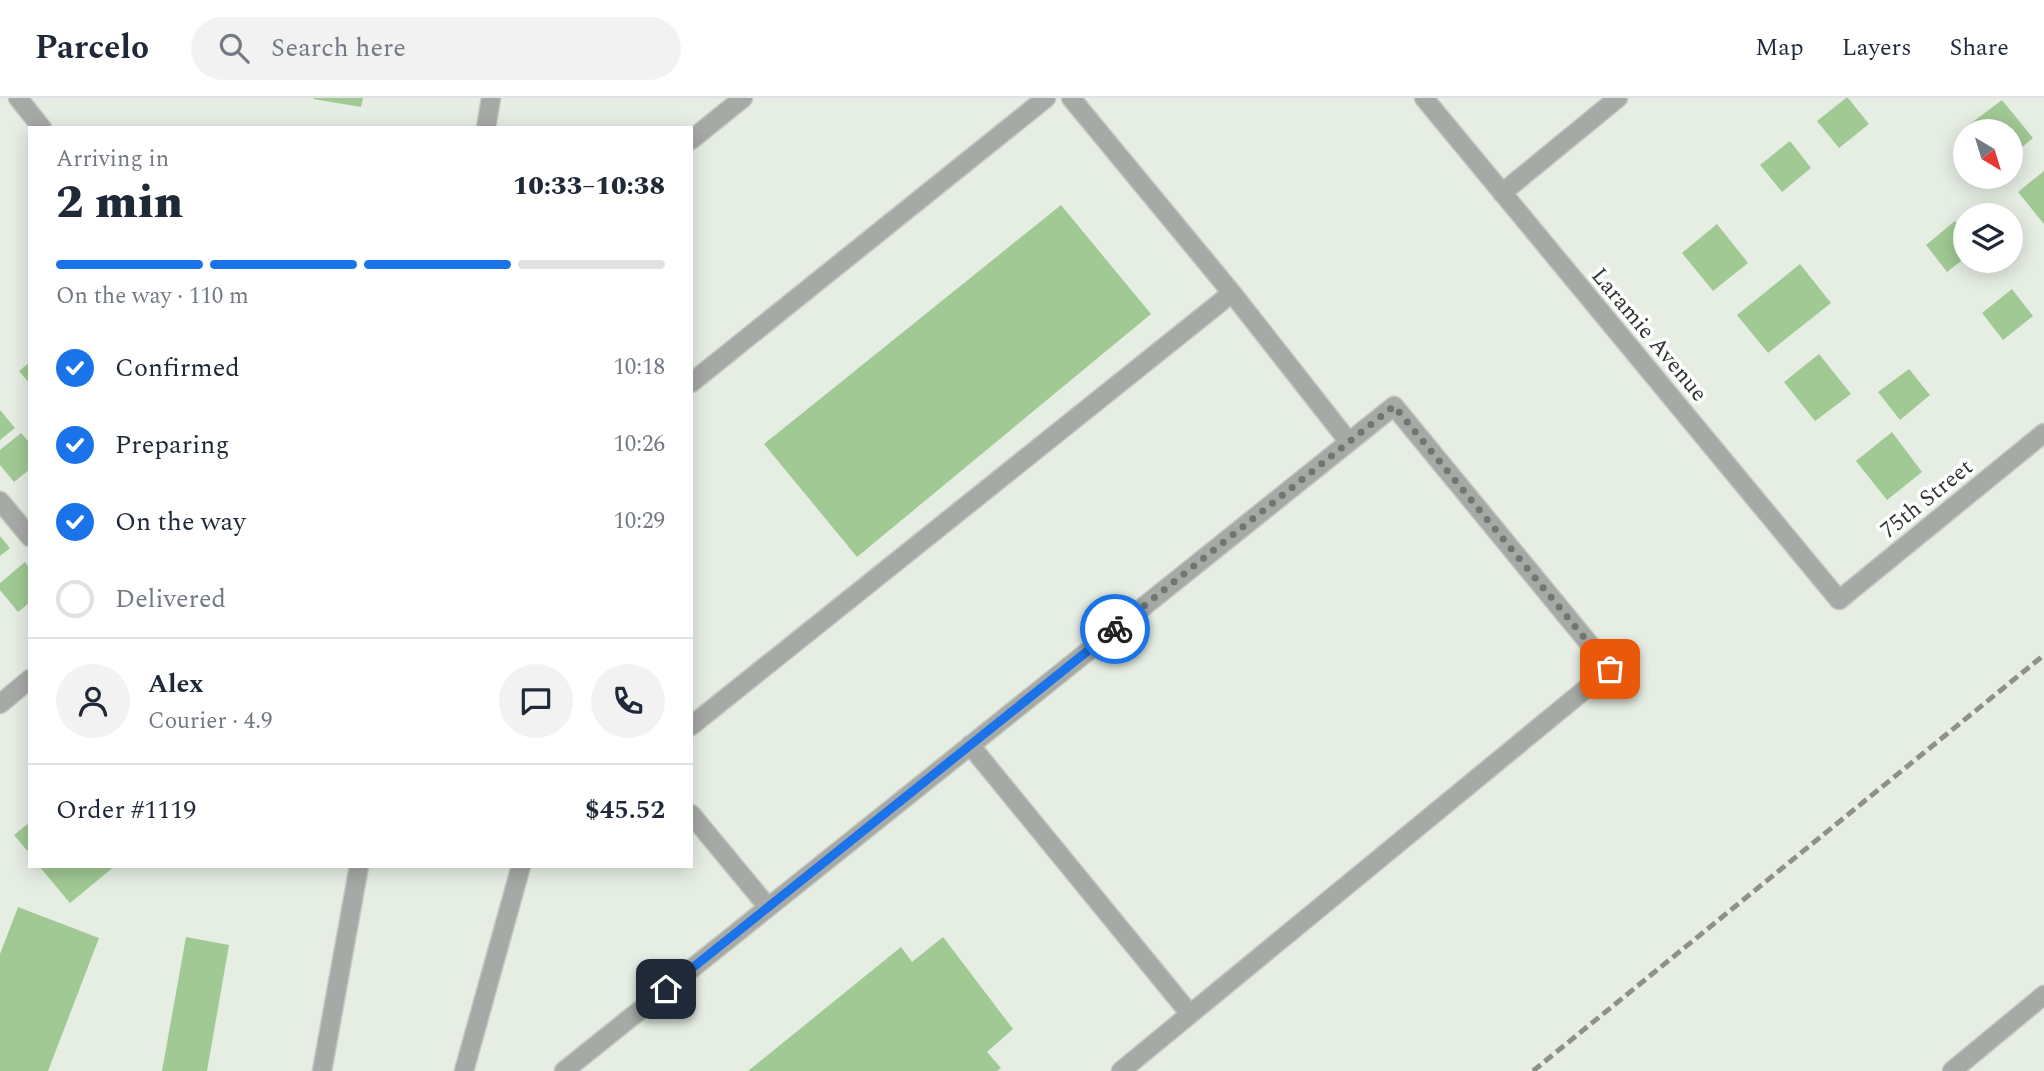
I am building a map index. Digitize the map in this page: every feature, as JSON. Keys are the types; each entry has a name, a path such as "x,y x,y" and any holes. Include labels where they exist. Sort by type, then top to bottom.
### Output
{"street":[{"path":"18,98 40,126"},
{"path":"486,126 491,98"},
{"path":"693,138 743,98"},
{"path":"693,381 1046,98"},
{"path":"1071,98 1232,293 1349,442"},
{"name":"Laramie Avenue","path":"1424,98 1839,600"},
{"path":"1502,193 1618,98"},
{"path":"693,724 1232,293"},
{"path":"564,1071 1394,406 1610,669 1121,1071"},
{"name":"75th Street","path":"1839,600 2044,433"},
{"path":"0,501 28,535"},
{"path":"0,704 28,681"},
{"path":"970,746 1190,1014"},
{"path":"693,816 768,907"},
{"path":"322,1071 359,868"},
{"path":"464,1071 520,868"},
{"path":"1952,1071 2044,995"}],"building":[{"path":"314,98 363,98 361,107"},
{"path":"1846,98 1869,124 1839,148 1817,121"},
{"path":"2002,100 2018,119 1977,119"},
{"path":"2023,126 2033,138 2023,146"},
{"path":"1790,141 1811,168 1782,192 1760,165"},
{"path":"2044,171 2044,224 2018,192"},
{"path":"1061,205 1151,314 857,557 764,444"},
{"path":"1953,223 1953,267 1947,272 1926,245"},
{"path":"1717,224 1748,263 1713,291 1682,253"},
{"path":"1800,264 1831,303 1768,353 1737,315"},
{"path":"2012,289 2033,316 2003,340 1982,313"},
{"path":"1819,354 1851,394 1815,421 1784,382"},
{"path":"28,364 28,382 19,371"},
{"path":"1909,369 1930,395 1900,420 1878,392"},
{"path":"0,410 15,428 0,440"},
{"path":"1892,432 1922,472 1887,500 1856,461"},
{"path":"21,433 28,441 28,471 14,482 0,465 0,450"},
{"path":"0,536 10,548 0,556"},
{"path":"25,562 28,566 28,604 18,612 0,590 0,583"},
{"path":"28,824 28,852 14,835"},
{"path":"41,868 113,868 70,903"},
{"path":"18,907 99,938 48,1071 0,1071 0,954"},
{"path":"186,937 229,945 207,1071 162,1071"},
{"path":"943,937 1013,1029 987,1052 1001,1068 997,1071 748,1071 901,947 912,962"}],"railway":[{"path":"1533,1071 2044,655"}],"way so far":[{"path":"1115,629 1394,406 1610,669"}],"route":[{"path":"666,989 1115,629"}]}
